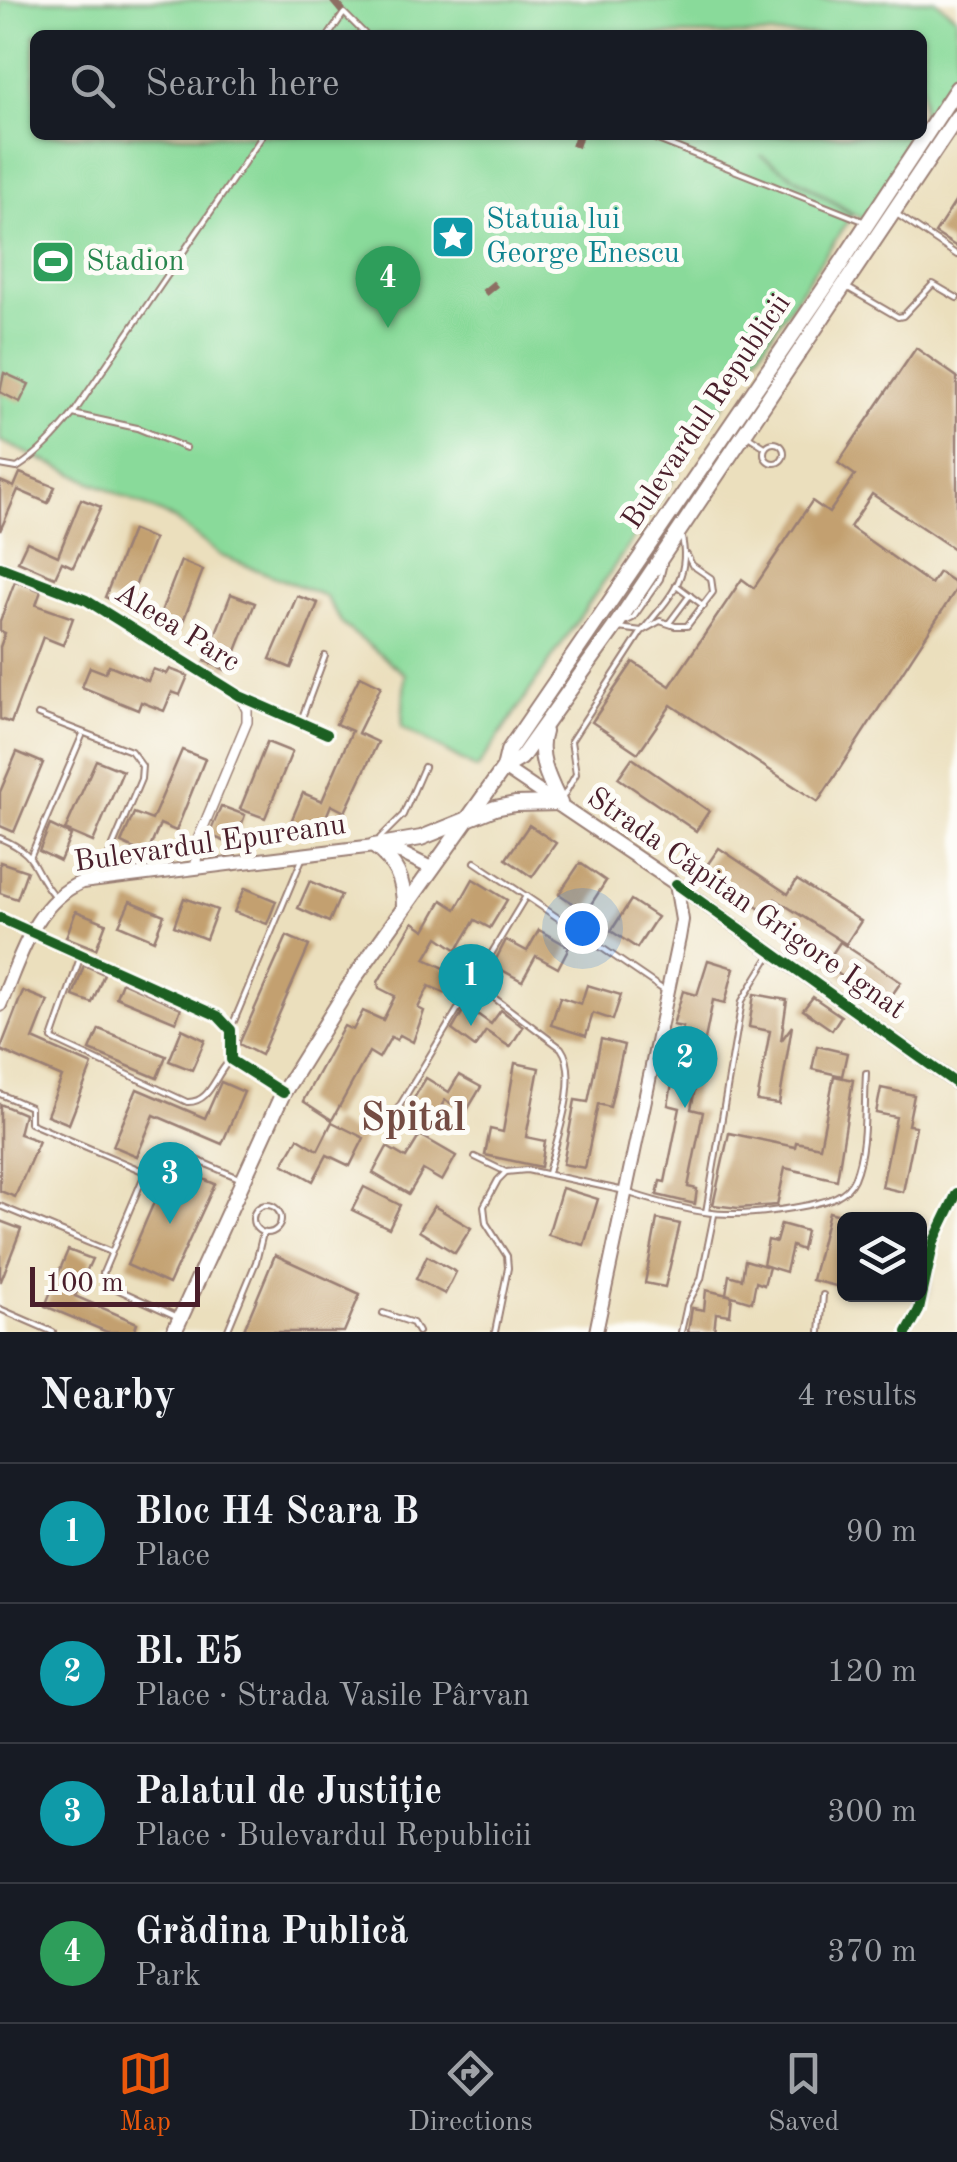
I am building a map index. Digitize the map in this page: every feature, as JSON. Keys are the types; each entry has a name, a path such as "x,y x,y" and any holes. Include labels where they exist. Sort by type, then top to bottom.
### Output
{"main road":[{"name":"Bulevardul Republicii","path":"927,134 957,88"},
{"name":"Bulevardul Republicii","path":"504,768 521,758 614,628 957,118"},
{"name":"Bulevardul Republicii","path":"177,1325 283,1093 404,906 504,768 508,751 518,736 923,140"},
{"path":"374,846 421,838 516,804 560,804 543,758 541,740 547,722"},
{"name":"Strada Căpitan Grigore Ignat","path":"504,768 676,884 957,1084"},
{"path":"374,846 398,870 404,885 404,906"},
{"name":"Bulevardul Epureanu","path":"0,1005 48,903 82,882 374,846 431,868"},
{"path":"596,1332 682,920 676,884"}],"street":[{"name":"Aleea Parc","path":"0,567 86,600 240,696 326,734"},
{"path":"196,868 197,842 247,722 247,710 240,696"},
{"path":"0,918 218,1016 230,1030 231,1060 283,1093"},
{"path":"907,1332 919,1310 934,1241 957,1193"}],"lane":[{"path":"332,30 344,13 361,30"},
{"path":"0,464 17,468 29,461 73,414 260,140"},
{"path":"658,140 868,223"},
{"path":"894,212 957,256"},
{"path":"844,285 898,317 933,284 957,298"},
{"path":"73,414 136,428 186,448"},
{"path":"744,434 765,447"},
{"path":"770,443 782,446 783,459 778,463 766,460 765,447 770,443"},
{"path":"614,628 642,631 660,620 687,626 704,606 714,582 692,565 680,530"},
{"path":"560,804 576,774 571,741 684,574 687,554"},
{"path":"676,586 704,606"},
{"path":"670,624 690,596"},
{"path":"300,722 325,656"},
{"path":"38,715 131,751 142,766 141,779 98,879"},
{"path":"31,855 83,734"},
{"path":"374,846 403,816 424,767"},
{"path":"0,838 31,855 43,884 56,897"},
{"path":"230,1030 304,855"},
{"path":"475,862 667,992"},
{"path":"388,1125 526,896"},
{"path":"82,953 52,1039 187,1102 205,1099 217,1074 231,1060"},
{"path":"706,1214 742,1001 771,953"},
{"path":"473,982 567,1056 570,1078 548,1173"},
{"path":"475,1157 506,1172 548,1173 706,1214 768,1213 841,1195 854,1180 866,1073"},
{"path":"0,1094 30,1107 30,1122 145,1172"},
{"path":"177,1325 108,1284 103,1273 145,1172 154,1152 171,1149 242,1180"},
{"path":"495,1332 507,1256 486,1223 484,1206 506,1172"},
{"path":"0,1206 111,1252"},
{"path":"269,1206 280,1214 280,1222 276,1230 262,1232 253,1223 254,1214 260,1207 269,1206"},
{"path":"681,1332 687,1305 701,1279 714,1214"},
{"path":"227,1332 256,1262 262,1232"},
{"path":"820,1332 823,1295"},
{"path":"0,1309 53,1332"},
{"path":"383,1313 413,1323 418,1332"}],"green space":[{"path":"0,0 935,0 957,17 957,85 927,132 927,30 30,30 30,140 922,140 868,223 760,155 852,215 477,769 402,727 405,674 343,625 325,596 221,556 174,519 0,441"}],"building":[{"path":"957,199 957,247 935,233"},
{"path":"916,348 957,377 957,551 872,494 850,527 931,584 939,572 957,588 818,802 671,705 638,753 592,722 633,662 670,686 742,579 754,588 812,501 829,513 855,475 838,463"},
{"path":"4,373 29,384 20,402 0,392"},
{"path":"20,473 55,487 48,503 18,490 0,531 0,481 14,487"},
{"path":"81,499 101,507 73,567 62,562 55,577 18,561 27,542 58,556"},
{"path":"132,530 154,539 127,606 105,597"},
{"path":"181,561 203,570 177,637 155,627"},
{"path":"15,581 41,591 36,605 73,618 63,645 43,637 11,723 0,719 0,647 5,633 0,631 0,621"},
{"path":"231,594 255,603 228,671 205,661"},
{"path":"297,596 318,603 291,668 270,659"},
{"path":"109,665 148,681 153,669 167,674 170,669 188,676 180,695 172,692 164,711 141,702 138,710 82,687 90,667 105,673"},
{"path":"360,676 381,686 358,733 378,742 345,812 331,805 318,836 290,824 303,793 322,801 352,731 336,724"},
{"path":"267,742 292,752 265,818 240,809"},
{"path":"182,750 205,759 176,831 160,824 147,855 121,843 134,813 152,820"},
{"path":"17,752 43,763 14,832 0,826 0,792"},
{"path":"632,758 709,811 696,831 618,778"},
{"path":"96,760 123,771 93,842 65,830"},
{"path":"221,806 245,815 234,845 209,835"},
{"path":"50,825 71,835 60,861 39,851"},
{"path":"529,825 556,843 532,877 506,859"},
{"path":"719,848 788,894 797,880 861,921 846,944 775,899 766,913 703,871"},
{"path":"0,862 27,871 17,899 0,893"},
{"path":"580,863 606,881 586,912 559,894"},
{"path":"473,879 507,900 490,928 475,920 457,950 438,937 425,959 457,974 447,994 429,986 418,1008 424,1011 413,1042 400,1035 397,1040 391,1037 379,1058 369,1052 332,1120 303,1101 344,1026 353,1030 363,1011 383,1020 395,996 379,988 378,982 413,922 425,930 442,900 456,909"},
{"path":"310,881 341,895 329,922 298,908"},
{"path":"245,888 276,901 267,924 234,912"},
{"path":"184,898 217,910 206,939 174,926"},
{"path":"631,900 657,917 637,948 611,931"},
{"path":"130,901 164,915 154,940 119,925"},
{"path":"76,911 106,923 96,949 66,937"},
{"path":"539,930 569,947 558,968 536,956 522,981 493,965 506,940 527,951"},
{"path":"287,936 309,946 261,1055 239,1044"},
{"path":"840,942 901,982 885,1005 825,965"},
{"path":"708,960 734,968 725,1003 713,1000 691,1109 703,1112 688,1187 697,1189 695,1204 657,1195 660,1181 665,1182 680,1108 668,1105 683,1027 673,1025 683,991 697,995"},
{"path":"84,965 104,974 92,1003 73,996"},
{"path":"122,982 181,1008 176,1022 116,997"},
{"path":"587,985 621,995 613,1020 593,1013 586,1036 551,1025 560,997 581,1004"},
{"path":"23,991 48,1001 33,1039 92,1065 69,1124 47,1115 62,1077 0,1050"},
{"path":"754,994 787,1000 781,1041 792,1026 779,1104 757,1101 770,1031 749,1027"},
{"path":"813,997 841,1016 832,1030 803,1010"},
{"path":"466,1006 491,1024 501,1010 523,1027 510,1047 486,1031 475,1047 452,1030"},
{"path":"99,1029 166,1056 157,1078 90,1050"},
{"path":"182,1029 205,1040 192,1070 169,1061"},
{"path":"601,1039 624,1045 610,1107 598,1104 585,1168 563,1164 575,1100 588,1102"},
{"path":"817,1046 847,1053 842,1076 812,1069"},
{"path":"515,1063 539,1068 526,1137 545,1141 541,1167 485,1155 490,1129 503,1132"},
{"path":"459,1075 481,1087 466,1112 445,1100 435,1117 411,1103 426,1078 449,1092"},
{"path":"834,1076 853,1080 837,1180 785,1168 777,1205 713,1205 729,1133 795,1147 796,1142 820,1147"},
{"path":"221,1082 244,1092 222,1144 154,1115 137,1156 113,1146 137,1089 205,1118"},
{"path":"881,1088 914,1095 908,1125 916,1126 903,1192 882,1187 896,1117 876,1113"},
{"path":"0,1104 24,1114 19,1134 39,1141 15,1197 0,1191"},
{"path":"332,1122 364,1138 350,1166 327,1155 313,1181 283,1164 298,1138 318,1150"},
{"path":"420,1135 456,1156 442,1181 423,1170 409,1194 373,1173 387,1147 406,1158"},
{"path":"170,1165 215,1184 169,1284 127,1265"},
{"path":"364,1187 400,1205 389,1228 352,1210"},
{"path":"562,1188 598,1199 584,1245 548,1235"},
{"path":"434,1206 471,1228 455,1253 419,1231"},
{"path":"829,1212 837,1214 837,1286 812,1280"},
{"path":"657,1219 680,1224 665,1287 645,1283"},
{"path":"0,1221 21,1229 1,1281 0,1281"},
{"path":"781,1224 806,1231 802,1250 792,1246 786,1272 763,1265 768,1240 776,1242"},
{"path":"68,1250 92,1259 75,1296 137,1323 134,1332 107,1332 45,1306"},
{"path":"275,1255 360,1294 344,1332 243,1332"},
{"path":"427,1256 456,1272 445,1294 416,1279"},
{"path":"745,1260 769,1267 764,1285 756,1282 752,1302 726,1294 729,1275 742,1279"},
{"path":"706,1290 732,1296 730,1315 716,1313 714,1332 688,1332 692,1308 704,1310"}],"marked path":[{"path":"333,0 344,13"},
{"path":"575,147 577,140"},
{"path":"484,293 501,279"}],"cycle path":[{"path":"0,567 86,600 240,696 327,734"},
{"path":"676,884 957,1084"},
{"path":"0,918 218,1016 231,1030 231,1060 283,1093"},
{"path":"907,1332 919,1310 934,1241 957,1193"}],"place":[{"name":"Statuia lui George Enescu","path":"453,237"},
{"name":"Stadion","path":"53,262"},
{"name":"Grădina Publică","path":"388,328"},
{"name":"Bloc H4 Scara B","path":"471,1026"},
{"name":"Bl. E5","path":"685,1108"},
{"name":"Palatul de Justiție","path":"170,1224"}],"district":[{"name":"Spital","path":"413,1120"}]}
